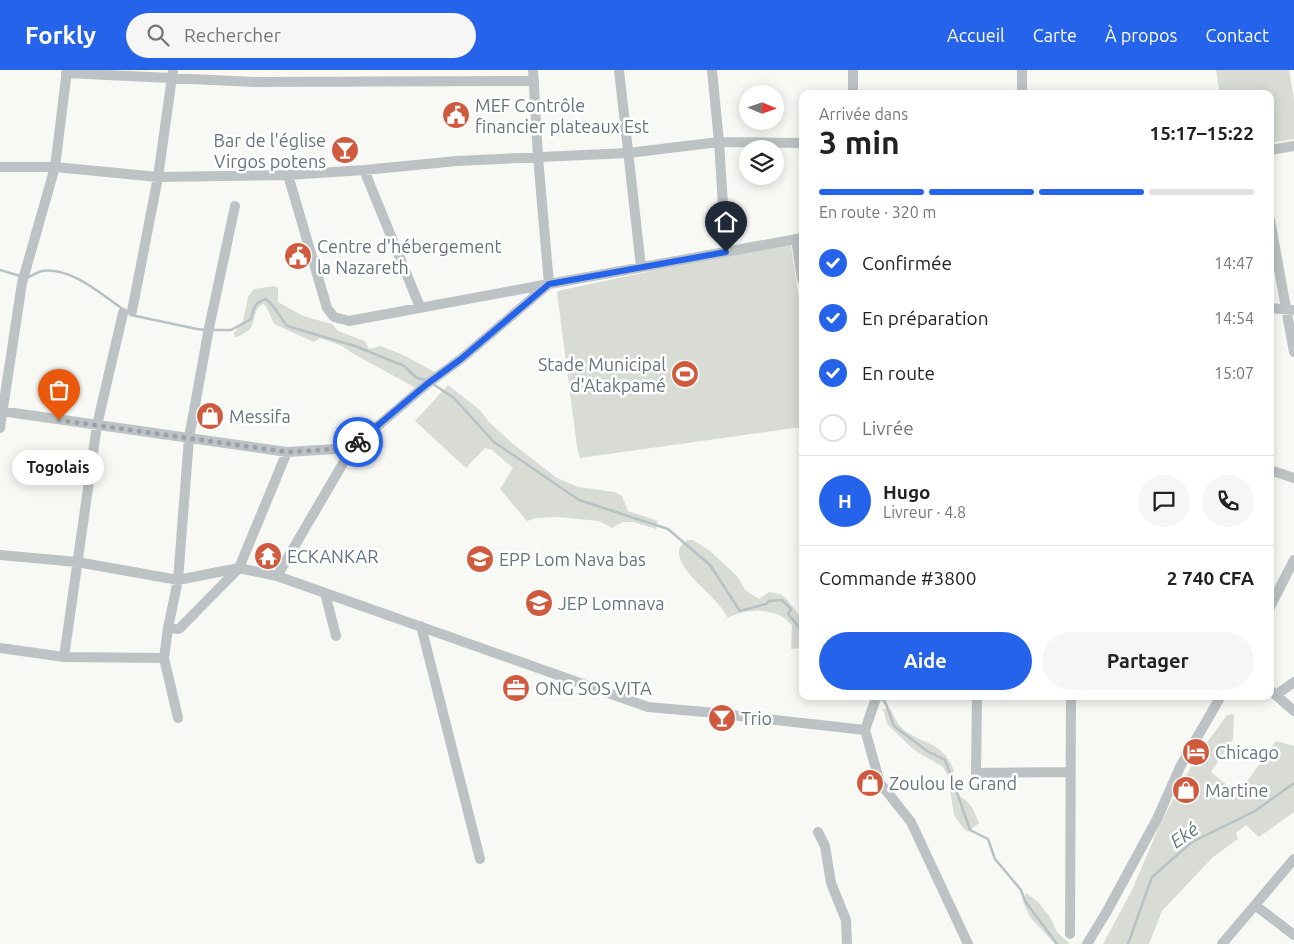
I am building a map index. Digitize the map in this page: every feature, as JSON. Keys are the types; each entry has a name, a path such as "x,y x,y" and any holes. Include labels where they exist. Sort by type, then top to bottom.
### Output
{"street":[{"path":"533,70 538,157 549,284"},
{"path":"620,70 641,268"},
{"path":"712,70 726,252"},
{"path":"853,70 853,90"},
{"path":"1022,70 1022,90"},
{"path":"0,428 22,283 55,167 67,71 172,74 254,82 534,81"},
{"path":"64,657 97,425 128,312 158,176 172,74"},
{"path":"0,167 55,167 158,176 288,175 457,161 628,153 719,142 799,143"},
{"path":"1274,149 1294,146"},
{"path":"364,170 420,307"},
{"path":"288,175 327,308 334,317 349,321 799,238"},
{"path":"178,718 164,658 178,580 189,438 208,330 235,206"},
{"path":"1274,238 1290,310 1294,352"},
{"path":"277,576 352,448 549,284"},
{"path":"1274,308 1290,310"},
{"path":"1,412 287,452 352,448"},
{"path":"168,628 179,629 239,568 287,452"},
{"path":"1274,471 1294,478"},
{"path":"0,555 77,562 178,580 239,568 277,576 648,707 865,730"},
{"path":"1274,600 1294,560"},
{"path":"325,593 336,636"},
{"path":"421,626 480,859"},
{"path":"0,648 64,657 164,658"},
{"path":"1274,692 1294,682"},
{"path":"1274,694 1294,711"},
{"path":"876,700 865,730 880,783 911,822 968,944"},
{"path":"977,700 976,773 1070,772"},
{"path":"1070,934 1071,700"},
{"path":"1087,944 1153,826 1180,767 1219,700"},
{"path":"818,832 825,846 832,883 846,920 847,944"},
{"path":"1222,944 1294,859"},
{"path":"1255,904 1294,935"}],"shaded area":[{"path":"1216,70 1289,70 1294,99 1294,139 1274,142 1274,90 1219,90"},
{"name":"Stade Municipal d'Atakpamé","path":"791,245 799,300 799,427 580,458 557,292 694,262"},
{"path":"274,286 278,288 278,302 303,316 332,324 338,331 365,341 369,349 381,346 435,372 416,388 342,346 320,338 314,342 274,324 266,306 263,304 256,312 250,329 235,338 234,333 243,321 248,297 254,289"},
{"path":"448,385 480,410 489,422 513,444 557,478 578,487 615,492 622,496 628,511 658,521 656,529 633,522 623,522 612,528 599,521 557,517 536,518 527,521 500,489 513,468 492,450 485,448 466,468 415,421"},
{"path":"687,540 693,540 710,551 738,577 745,590 759,599 769,592 780,594 786,598 799,615 799,648 791,649 792,625 777,614 763,611 748,611 728,618 714,600 695,581 680,560 679,551"},
{"path":"883,709 891,710 904,730 936,747 947,757 953,768 954,783 958,795 966,800 979,823 968,832 954,815 948,776 943,767 914,750 887,724"},
{"path":"1234,714 1233,739 1211,772 1238,794 1276,741 1294,746 1294,812 1259,837 1246,825 1236,833 1238,839 1213,857 1162,911 1149,944 1103,944 1132,890 1161,822 1197,756 1227,715"},
{"path":"1026,893 1038,902 1050,917 1057,932 1070,944 1055,944 1030,917 1023,902"}],"waterway":[{"path":"0,270 20,276"},
{"path":"27,278 42,271 64,273 85,283 124,310"},
{"path":"212,330 231,330 251,319 255,306 266,299 287,326 355,346 404,366 417,378 425,380"},
{"path":"131,315 206,330"},
{"path":"433,384 454,398 494,442 579,500 668,529 710,565 740,611 766,604 769,601 782,600 791,609 788,614 799,627"},
{"path":"883,700 894,726 927,751 945,760 970,830 988,839 995,859 1021,890 1025,901 1057,944"},
{"name":"Eké","path":"1128,944 1152,877 1192,842 1255,811 1294,783"}],"way so far":[{"path":"59,420 287,452 352,448 358,442"}],"place":[{"name":"MEF Contrôle financier plateaux Est","path":"456,115"},
{"name":"Bar de l'église Virgos potens","path":"345,150"},
{"name":"Centre d'hébergement la Nazareth","path":"298,256"},
{"name":"Stade Municipal d'Atakpamé","path":"685,374"},
{"name":"Messifa","path":"210,416"},
{"name":"Togolais","path":"59,420"},
{"name":"ECKANKAR","path":"268,556"},
{"name":"EPP Lom Nava bas","path":"480,559"},
{"name":"JEP Lomnava","path":"539,603"},
{"name":"ONG SOS VITA","path":"516,688"},
{"name":"Trio","path":"722,718"},
{"name":"Chicago","path":"1196,752"},
{"name":"Zoulou le Grand","path":"870,783"},
{"name":"Martine","path":"1186,790"}],"route":[{"path":"358,442 427,384 461,359 549,284 726,252"}]}
